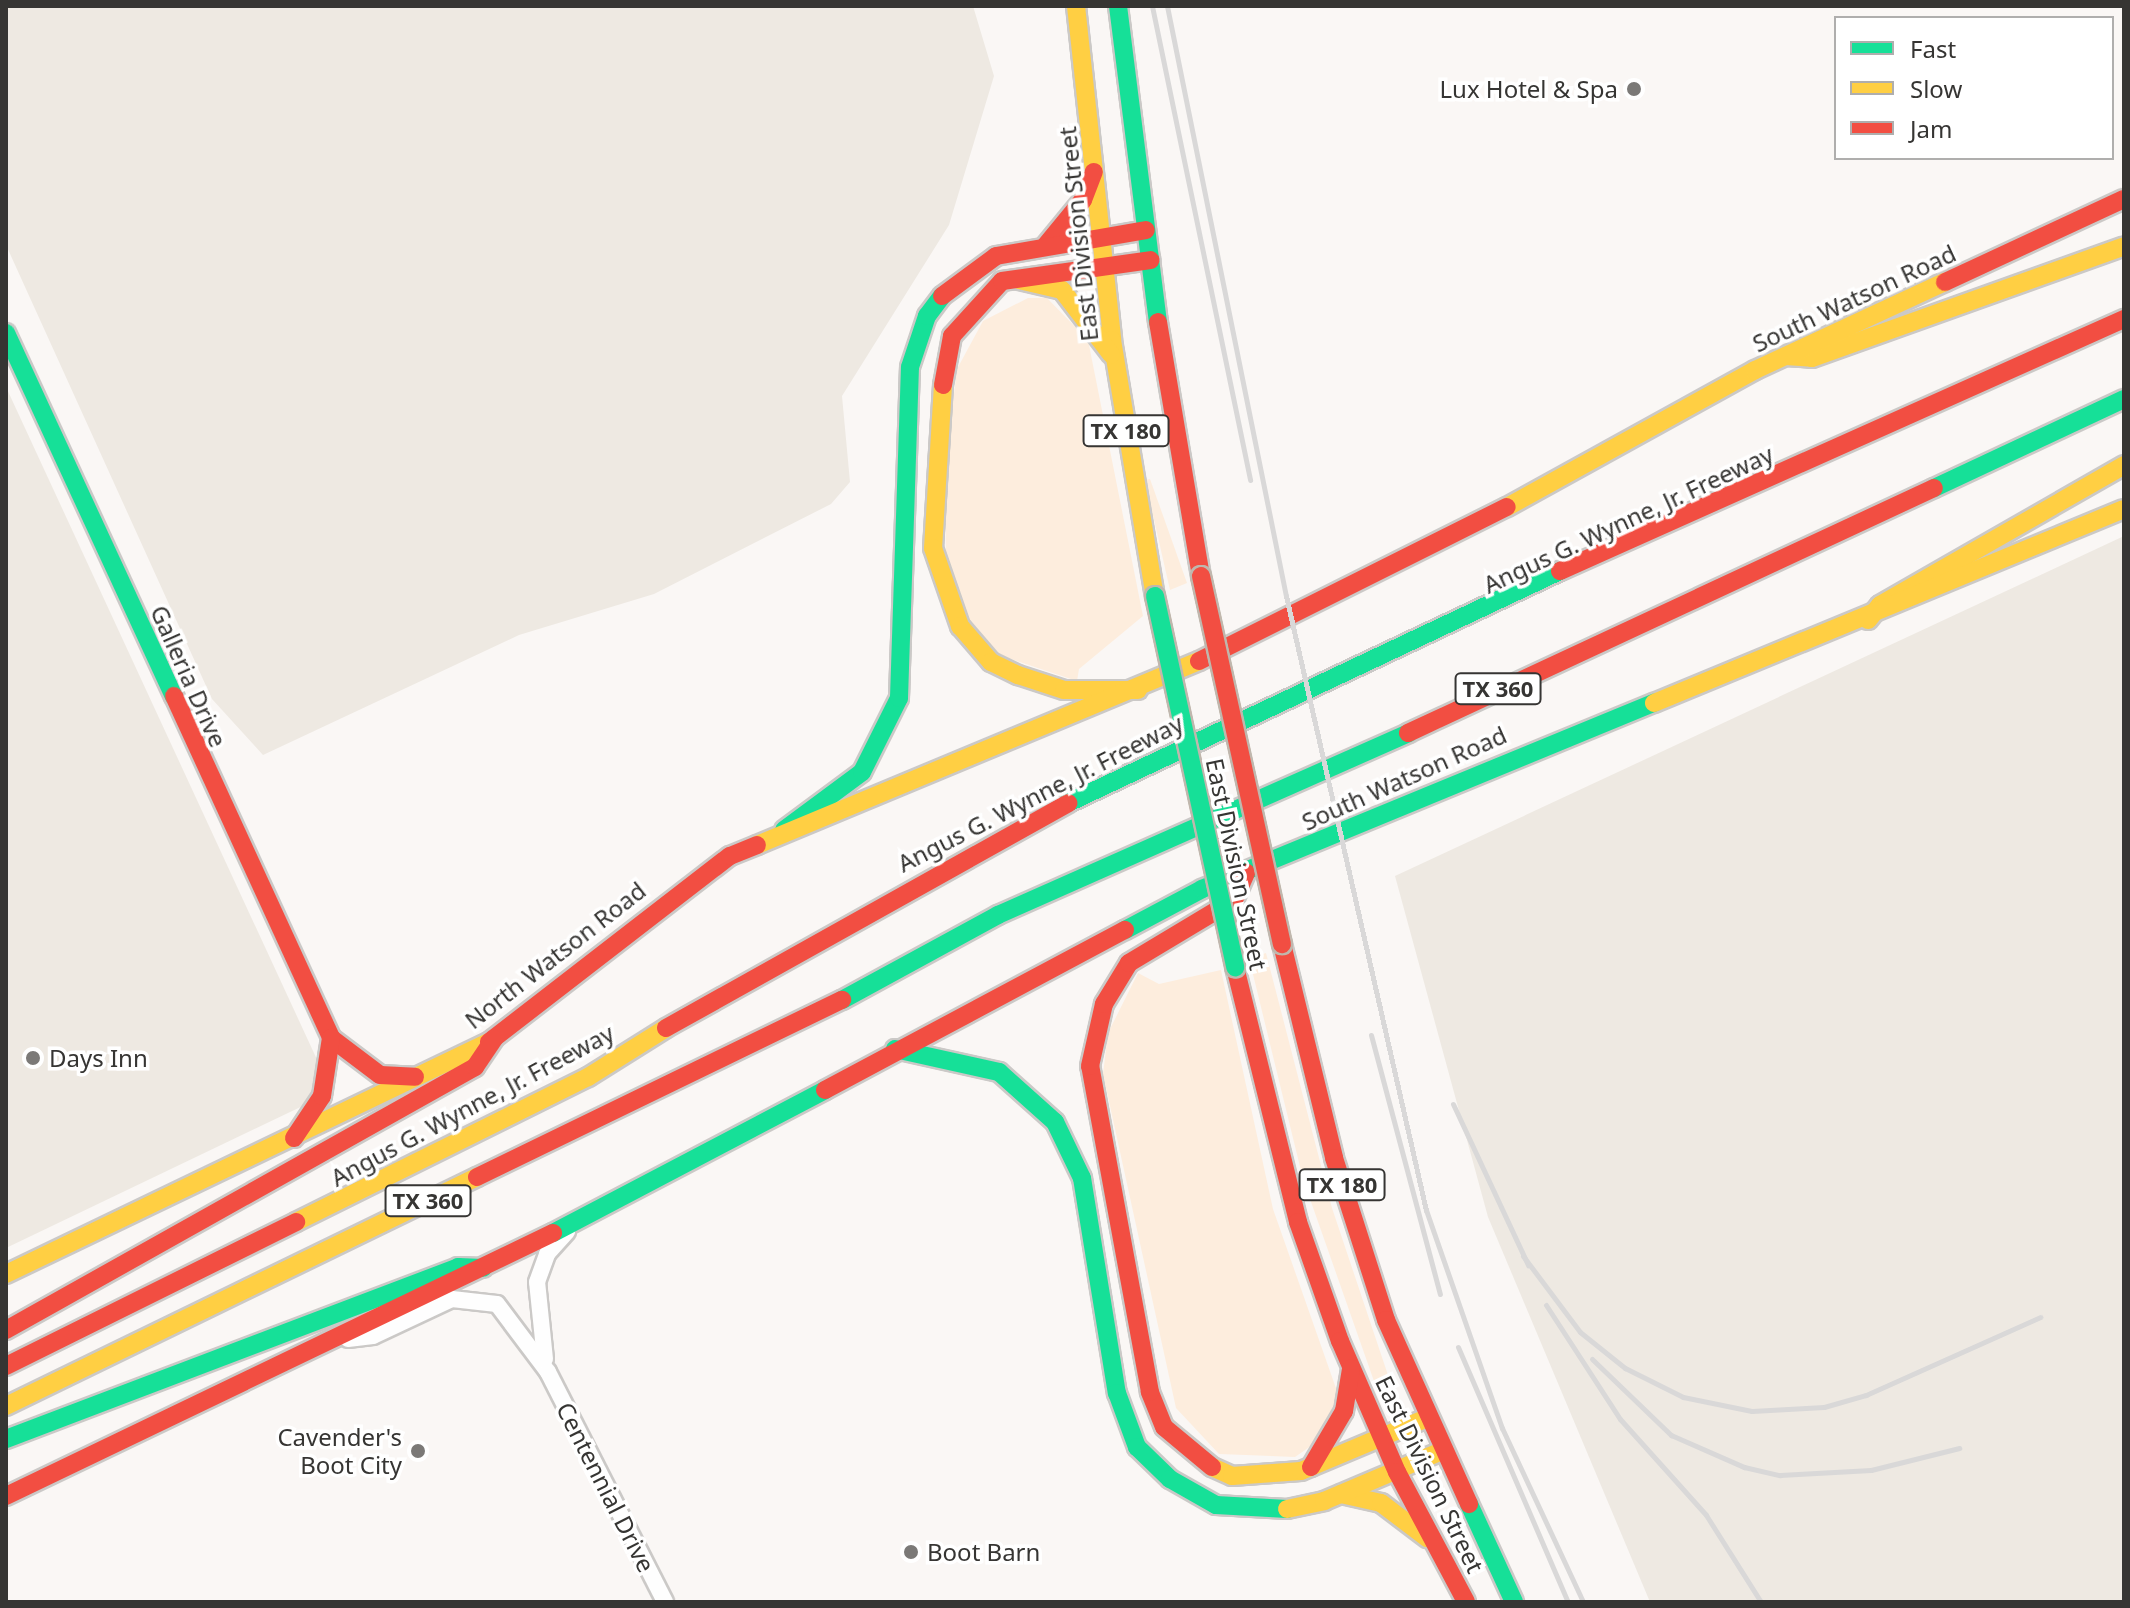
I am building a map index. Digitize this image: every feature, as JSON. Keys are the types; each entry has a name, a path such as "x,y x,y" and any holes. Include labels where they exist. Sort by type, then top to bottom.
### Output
{"main road":[{"name":"East Division Street","path":"1076,6 1095,168 1102,265 1115,361 1155,596 1235,967 1298,1222 1351,1365 1397,1472 1466,1602"},
{"name":"East Division Street","path":"1118,6 1146,230 1201,576 1282,944 1357,1235 1427,1418 1514,1602"},
{"path":"1046,245 1083,200 1095,168"},
{"name":"South Watson Road","path":"1138,690 1457,539 1786,356 2124,199"},
{"path":"784,830 862,772 882,744 899,698 908,399 917,338 941,294 970,270 1046,245 1146,230"},
{"path":"1786,356 1812,358 2124,246"},
{"path":"1138,690 1064,690 991,662 943,593 933,548 942,362 973,307 1012,279 1151,260"},
{"path":"1012,279 1062,290 1115,361"},
{"name":"Angus G. Wynne, Jr. Freeway","path":"6,1366 588,1077 753,973 1005,833 1599,553 2124,319"},
{"name":"Galleria Drive","path":"6,333 331,1038"},
{"name":"TX 360","path":"6,1406 850,996 998,915 1297,785 2124,399"},
{"path":"1868,620 1880,605 2124,465"},
{"name":"South Watson Road","path":"895,1049 1190,894 1246,873 1506,759 1868,620 2124,509"},
{"name":"North Watson Road","path":"6,1274 425,1076 494,1039 695,876 784,830 1138,690"},
{"path":"1246,873 1234,900 1129,963 1104,1004 1090,1066 1135,1336 1164,1427 1200,1462 1232,1476 1310,1468 1427,1418"},
{"path":"294,1138 322,1096 331,1038 380,1075 425,1076"},
{"path":"6,1330 475,1067 494,1039"},
{"path":"6,1496 575,1223 895,1049 999,1072 1055,1122 1082,1178 1102,1332 1137,1447 1170,1479 1216,1505 1271,1512 1341,1494 1442,1451"},
{"path":"6,1439 458,1267 483,1268"},
{"path":"1310,1468 1344,1411 1351,1365"},
{"path":"1341,1494 1381,1503 1435,1543"}],"street":[{"name":"Centennial Drive","path":"548,1372 537,1282 547,1254 575,1223"},
{"name":"Centennial Drive","path":"332,1341 373,1336 452,1299 474,1297 497,1304 548,1372 665,1602"}],"shaded area":[{"path":"6,6 973,6 994,76 949,225 842,396 850,482 831,504 654,594 519,635 263,755 212,699 6,245"},
{"path":"1028,298 1047,298 1088,340 1143,616 1079,669 1077,681 1002,656 964,617 946,573 945,470 957,369 983,321"},
{"path":"6,387 332,1092 6,1248"},
{"path":"1150,479 1187,583 1170,590 1145,480"},
{"path":"2124,536 2124,1602 1650,1602 1488,1217 1395,876"},
{"path":"1266,953 1332,1208 1397,1402 1389,1403 1375,1384 1303,1179 1249,958"},
{"path":"1221,970 1273,1209 1338,1394 1321,1439 1295,1457 1219,1454 1176,1408 1103,1074 1108,1033 1138,973 1159,984"}],"railway":[{"path":"1152,6 1250,480"},
{"path":"1167,6 1286,596 1426,1210 1502,1428 1583,1602"},
{"path":"1371,1035 1440,1294"},
{"path":"1453,1104 1528,1265"},
{"path":"1523,1256 1580,1332 1625,1368 1683,1397 1752,1411 1824,1407 1866,1395 2040,1317"},
{"path":"1546,1305 1620,1419 1706,1515 1761,1602"},
{"path":"1458,1347 1568,1602"},
{"path":"1592,1359 1671,1435 1744,1467 1780,1475 1871,1470 1959,1448"}],"traffic: fast":[{"path":"1118,6 1158,322"},
{"path":"784,830 862,772 899,698 910,367 927,316 942,296"},
{"path":"6,333 174,696"},
{"path":"1934,488 2124,399"},
{"path":"1068,803 1560,571"},
{"path":"1155,596 1235,967"},
{"path":"1125,930 1202,889 1654,703"},
{"path":"842,1000 998,915 1408,733"},
{"path":"895,1049 999,1072 1055,1122 1082,1178 1117,1393 1137,1447 1170,1479 1216,1505 1287,1509"},
{"path":"553,1233 825,1090"},
{"path":"6,1439 458,1267 483,1268"},
{"path":"1469,1504 1514,1602"}],"traffic: slow":[{"path":"1076,6 1112,340 1155,596"},
{"path":"1786,356 1812,358 2124,246"},
{"path":"1019,280 1062,290 1111,354"},
{"path":"1507,507 1755,370 1945,282"},
{"path":"943,385 933,548 960,626 991,662 1018,675 1064,690 1138,690"},
{"path":"1868,620 1880,605 2124,465"},
{"path":"1654,703 2124,509"},
{"path":"757,845 1199,661"},
{"path":"296,1222 588,1077 666,1028"},
{"path":"6,1274 489,1042"},
{"path":"6,1406 477,1177"},
{"path":"1212,1467 1232,1476 1301,1471 1427,1418"},
{"path":"1287,1509 1324,1501 1442,1451"},
{"path":"1341,1494 1381,1503 1427,1538"}],"traffic: jam":[{"path":"1046,245 1083,200 1094,172"},
{"path":"1945,282 2124,199"},
{"path":"942,296 996,256 1146,230"},
{"path":"943,385 952,336 1002,281 1151,260"},
{"path":"1560,571 2124,319"},
{"path":"1158,322 1201,576"},
{"path":"1408,733 1934,488"},
{"path":"1199,661 1507,507"},
{"path":"1201,576 1282,944"},
{"path":"174,696 331,1038 380,1075 415,1077"},
{"path":"666,1028 1068,803"},
{"path":"489,1042 730,856 757,845"},
{"path":"1212,1467 1164,1427 1150,1392 1090,1066 1104,1004 1129,963 1234,900 1246,873"},
{"path":"825,1090 1125,930"},
{"path":"1282,944 1334,1158 1386,1320 1469,1504"},
{"path":"1235,967 1298,1222 1340,1341 1397,1472 1466,1602"},
{"path":"477,1177 842,1000"},
{"path":"294,1138 322,1096 331,1038"},
{"path":"6,1330 475,1067 494,1039"},
{"path":"6,1366 296,1222"},
{"path":"6,1496 553,1233"},
{"path":"1311,1467 1344,1411 1351,1369"}],"place":[{"name":"Lux Hotel & Spa","path":"1634,89"},
{"name":"Days Inn","path":"33,1058"},
{"name":"Cavender's Boot City","path":"418,1451"},
{"name":"Boot Barn","path":"911,1552"}]}
